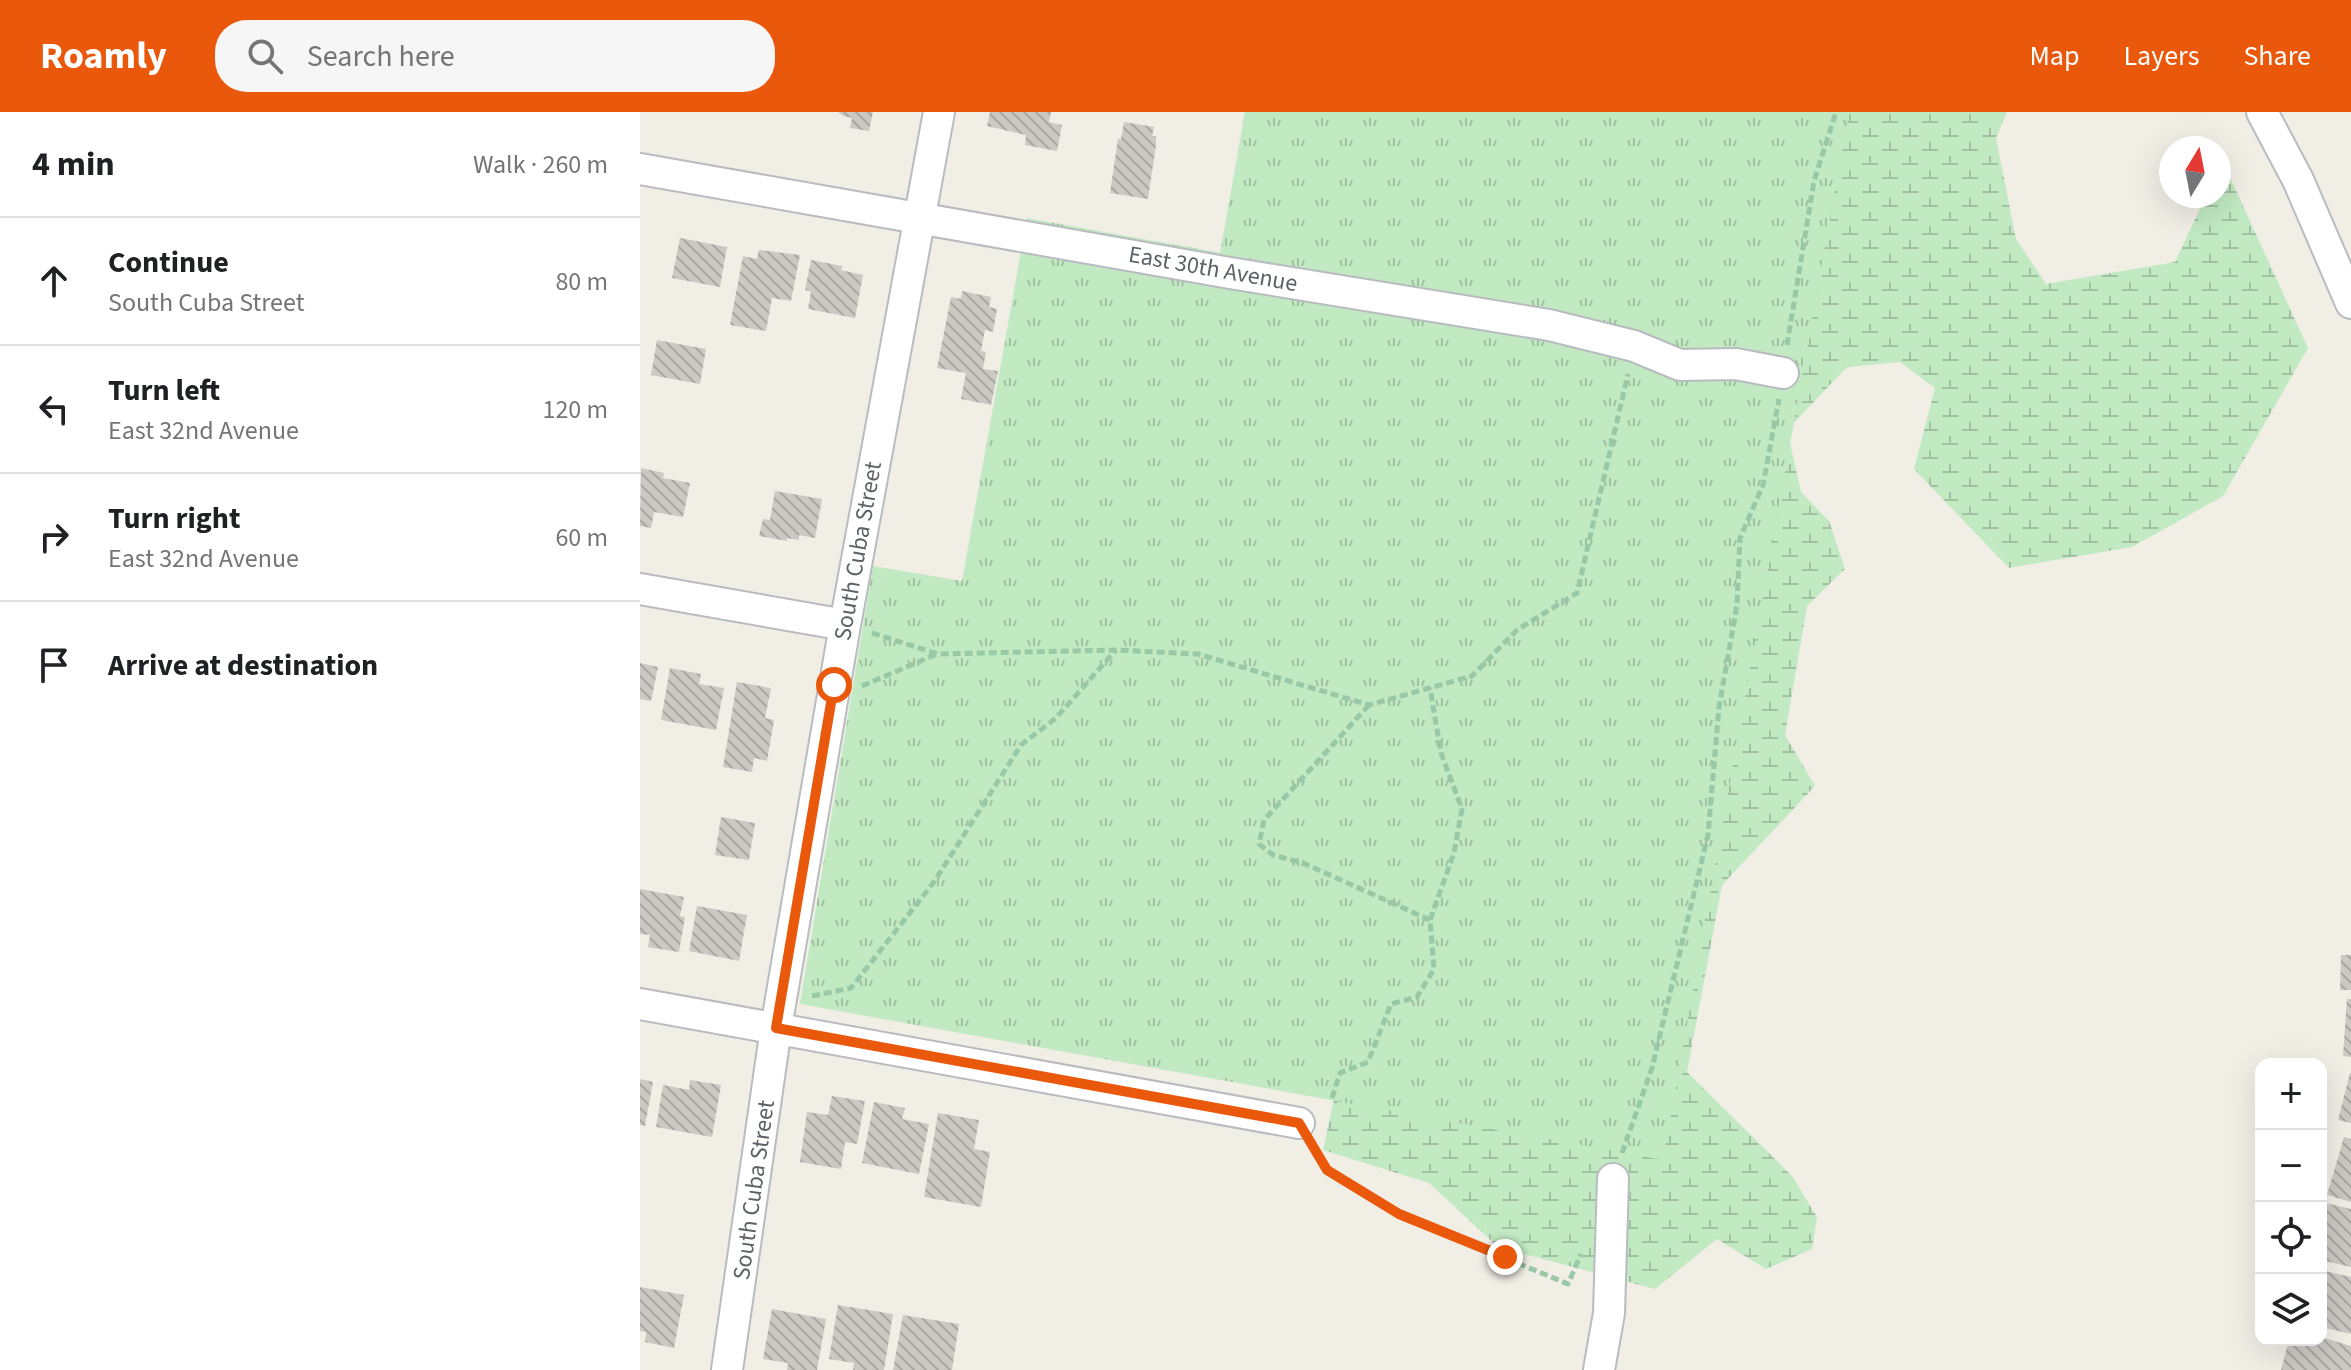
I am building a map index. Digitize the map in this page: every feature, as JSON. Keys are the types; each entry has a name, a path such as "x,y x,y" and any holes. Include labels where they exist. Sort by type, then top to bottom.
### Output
{"street":[{"name":"South Cuba Street","path":"727,1370 776,1028 834,685 939,112"},
{"path":"2262,112 2298,180 2351,303"},
{"name":"East 30th Avenue","path":"640,169 1230,273 1549,325 1634,346 1680,365 1736,364 1783,373"},
{"path":"640,589 845,625"},
{"path":"640,1004 1299,1123"},
{"path":"1599,1370 1609,1313 1613,1179"}],"path":[{"path":"1613,1179 1652,1068 1708,835 1719,707 1737,605 1740,538 1763,485 1814,181 1836,112"},
{"path":"1430,920 1303,863 1273,855 1259,844 1264,820 1369,705 1472,676 1517,630 1577,593 1634,346"},
{"path":"845,625 938,654 1116,650 1198,654 1369,705"},
{"path":"812,996 851,988 934,882 1021,745 1056,718 1116,650"},
{"path":"834,685 860,687 938,654"},
{"path":"1332,1098 1340,1073 1368,1062 1391,1004 1417,997 1434,969 1430,920 1454,853 1462,809 1441,753 1430,688"},
{"path":"1299,1123 1327,1170 1399,1214 1568,1284 1585,1244"}],"green space":[{"path":"1245,112 2007,112 1996,138 2016,239 2046,284 2175,262 2200,208 2231,208 2231,180 2308,348 2223,496 2132,547 2009,568 1914,469 1935,388 1900,362 1847,367 1787,430 1801,492 1829,521 1845,569 1807,606 1785,735 1815,786 1722,885 1687,1072 1792,1176 1817,1217 1812,1249 1766,1269 1717,1239 1655,1289 1498,1247 1429,1183 1323,1150 1334,1099 1155,241 1221,253"},
{"path":"1245,112 1849,112 1663,1160 800,1004 873,566 962,581 1027,218 1220,253"}],"building":[{"path":"838,112 873,112 869,131 850,128 852,118"},
{"path":"990,112 1051,112 1049,122 1062,125 1057,151 1025,145 1026,135 987,126"},
{"path":"1124,122 1154,127 1152,136 1156,136 1156,145 1148,199 1110,193 1118,139 1121,139"},
{"path":"680,238 727,247 720,287 672,278"},
{"path":"759,250 800,255 791,301 772,298 766,331 730,325 743,256 757,259"},
{"path":"811,260 842,266 841,270 863,275 855,318 808,309 811,292 805,290"},
{"path":"962,291 991,297 989,307 997,309 993,332 985,330 981,351 986,352 983,369 998,371 991,405 961,399 966,373 937,368 951,297 961,299"},
{"path":"657,340 706,349 700,384 651,375"},
{"path":"641,468 664,473 663,478 690,483 683,517 654,512 651,528 640,526"},
{"path":"775,491 822,499 815,538 799,535 799,540 787,538 787,541 759,536 763,519 770,520"},
{"path":"640,663 658,667 651,701 640,699"},
{"path":"670,668 701,674 699,684 724,688 716,730 661,720"},
{"path":"737,682 771,688 765,718 774,720 767,761 754,758 752,772 723,767"},
{"path":"721,817 755,823 749,860 715,855"},
{"path":"640,889 684,897 680,916 685,917 679,952 648,947 650,935 640,934"},
{"path":"697,906 747,915 739,961 689,951"},
{"path":"2341,955 2351,955 2351,990 2340,990"},
{"path":"2347,999 2351,999 2351,1057 2343,1056"},
{"path":"2351,1073 2351,1123 2338,1120"},
{"path":"640,1079 653,1082 645,1126 640,1125"},
{"path":"690,1080 721,1085 712,1137 656,1127 663,1085 689,1090"},
{"path":"832,1096 865,1101 857,1144 845,1142 841,1169 800,1162 807,1112 828,1115"},
{"path":"874,1102 905,1108 902,1119 929,1124 919,1174 862,1163"},
{"path":"938,1113 979,1120 974,1149 990,1152 981,1207 924,1197"},
{"path":"2344,1137 2351,1139 2351,1202 2327,1195"},
{"path":"2327,1203 2351,1209 2351,1267 2327,1261"},
{"path":"2327,1271 2351,1277 2351,1334 2327,1328"},
{"path":"640,1287 684,1295 674,1348 645,1342 646,1332 640,1331"},
{"path":"838,1305 893,1314 884,1370 853,1370 854,1363 829,1359"},
{"path":"772,1309 826,1319 817,1370 787,1370 788,1363 763,1359"},
{"path":"903,1315 959,1324 952,1370 893,1370"},
{"path":"2327,1339 2351,1346 2351,1370 2281,1370 2287,1346 2327,1346"}],"route":[{"path":"834,685 776,1028 1299,1123 1327,1170 1399,1214 1505,1257"}]}
